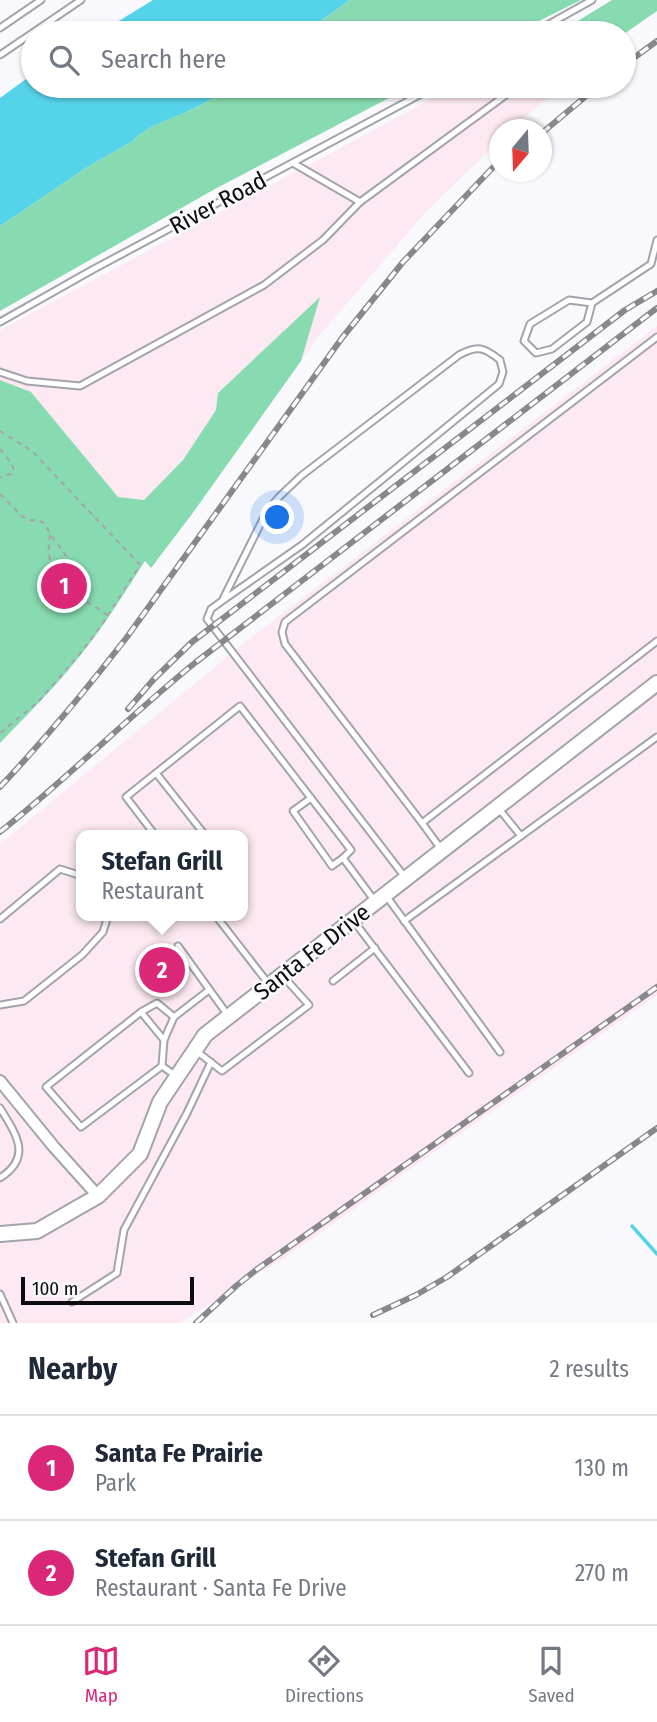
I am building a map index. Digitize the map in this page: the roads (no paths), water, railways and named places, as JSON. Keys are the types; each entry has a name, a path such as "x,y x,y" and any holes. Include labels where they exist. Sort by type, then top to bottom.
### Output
{"street":[{"name":"Santa Fe Drive","path":"0,1234 37,1231 98,1196 140,1154 160,1102 205,1035 657,683"},
{"path":"0,1081 98,1196"}],"lane":[{"path":"22,13 33,0"},
{"path":"0,30 41,0"},
{"path":"51,21 82,0"},
{"path":"555,21 593,0"},
{"path":"0,55 21,41"},
{"name":"River Road","path":"0,322 414,98"},
{"path":"0,372 27,381 80,386 264,285 323,240 360,202 502,98"},
{"path":"293,163 360,202"},
{"path":"592,303 587,321 552,349 536,353 524,341 530,324 569,300 592,303 651,264 657,240"},
{"path":"442,850 285,644 282,632 285,622 657,337"},
{"path":"222,601 267,511 301,476 458,355 470,349 483,349 500,360 503,372 499,384 302,545 211,609 206,619 406,878"},
{"path":"422,823 657,641"},
{"path":"151,830 125,797 240,706 311,798 351,850 332,866 293,811 311,798"},
{"path":"404,921 657,737"},
{"path":"156,773 201,830"},
{"path":"497,807 521,836"},
{"path":"343,858 404,921 500,1052"},
{"path":"0,919 60,869 76,874"},
{"path":"353,920 469,1073"},
{"path":"0,1005 24,1001 82,955 103,932 106,921"},
{"path":"220,921 269,985"},
{"path":"178,946 229,1016"},
{"path":"333,981 375,948"},
{"path":"195,1050 222,1070 309,1005 282,975"},
{"path":"174,1017 157,1003 141,1012 46,1087 82,1127 162,1066 164,1041 174,1017 209,990"},
{"path":"141,1012 164,1041"},
{"path":"72,1302 117,1273 124,1230 187,1113 211,1062"},
{"path":"162,1066 177,1076"},
{"path":"0,1108 17,1136 19,1150 18,1161 12,1170 0,1178"},
{"path":"0,1127 8,1122"},
{"path":"0,1294 13,1323"}],"water":[{"path":"153,0 350,0 320,21 119,21"},
{"path":"21,83 21,98 212,98 144,131 133,141 89,166 0,226 0,98"}],"waterway":[{"path":"632,1226 657,1254"}],"railway":[{"path":"636,56 657,41"},
{"path":"552,125 584,98"},
{"path":"0,787 65,714 127,637 342,338 403,262 489,172"},
{"path":"128,709 192,642 625,310 657,291"},
{"path":"0,832 196,662 657,308"},
{"path":"196,1323 256,1270 657,987"},
{"path":"373,1315 447,1277 657,1128"}],"place":[{"name":"Santa Fe Prairie","path":"64,586"},
{"name":"Stefan Grill","path":"162,970"}]}
